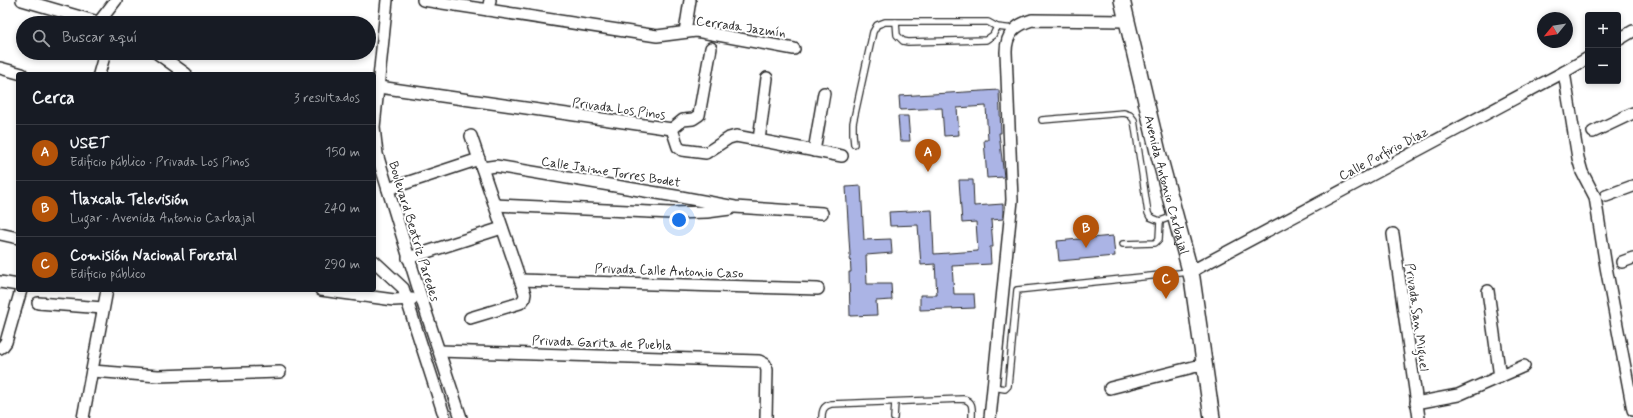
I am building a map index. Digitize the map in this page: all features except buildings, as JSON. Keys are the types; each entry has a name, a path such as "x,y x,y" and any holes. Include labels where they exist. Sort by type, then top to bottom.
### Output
{"street":[{"path":"22,0 79,16"},
{"path":"104,16 116,0"},
{"name":"Boulevard Beatriz Paredes","path":"376,119 387,0"},
{"name":"Cerrada Jazmín","path":"423,0 489,5 657,36 696,31 794,48"},
{"path":"685,32 690,0"},
{"name":"Avenida Antonio Carbajal","path":"1122,0 1158,152 1190,272 1212,418"},
{"path":"990,418 1012,200 1006,52 1008,39 1014,28 1024,22 1032,20 1126,21"},
{"path":"1621,38 1633,31"},
{"path":"672,129 683,120 693,119 698,115 711,48"},
{"path":"100,72 103,60"},
{"path":"167,60 183,72"},
{"name":"Calle Porfirio Díaz","path":"1190,272 1585,60"},
{"path":"0,68 16,72"},
{"path":"1564,72 1578,158 1582,172 1595,197 1606,267 1633,410"},
{"path":"759,140 767,78"},
{"name":"Privada Los Pinos","path":"379,87 672,129 678,148 682,150 703,153 709,152 732,136 842,156"},
{"path":"814,150 824,93"},
{"path":"1593,132 1633,114"},
{"path":"470,318 522,302 525,294 471,136"},
{"name":"Boulevard Beatriz Paredes","path":"376,149 420,297 461,418"},
{"name":"Calle Jaime Torres Bodet","path":"388,189 480,164 735,207 822,213"},
{"path":"1606,196 1633,186"},
{"name":"Calle Jaime Torres Bodet","path":"495,205 672,213 723,211 735,207"},
{"path":"408,258 502,228"},
{"path":"0,234 16,238"},
{"name":"Privada San Miguel","path":"1393,234 1419,418"},
{"path":"1622,262 1633,258"},
{"path":"376,263 403,288 445,418"},
{"name":"Privada Calle Antonio Caso","path":"520,280 818,289"},
{"path":"0,282 16,285"},
{"path":"1488,291 1500,377"},
{"path":"0,348 6,342 20,292"},
{"path":"83,418 106,292"},
{"path":"336,292 394,300 406,300 420,297"},
{"path":"38,303 103,308"},
{"name":"Privada Garita de Puebla","path":"439,351 759,361 765,364 767,370 766,418"},
{"path":"1110,388 1205,364"},
{"path":"1416,403 1458,395 1524,366"},
{"path":"92,371 158,376 280,372"}],"lane":[{"path":"854,144 852,134 853,123 872,32 877,25 880,23 896,22 988,22 997,27 1014,28"},
{"path":"896,22 897,35 900,39 908,42 986,40 993,35 997,27"},
{"path":"1042,120 1124,113 1130,115 1134,120 1147,211 1150,217 1160,221 1176,216"},
{"path":"1123,244 1154,243 1159,239 1160,221"},
{"path":"993,387 1005,389 1008,386 1017,290 1190,272"},
{"path":"822,418 823,409 831,404 967,400 972,405 972,418"},
{"path":"894,418 895,402"}],"place":[{"name":"USET","path":"928,172"},
{"name":"Tlaxcala Televisión","path":"1086,248"},
{"name":"Comisión Nacional Forestal","path":"1166,299"}]}
